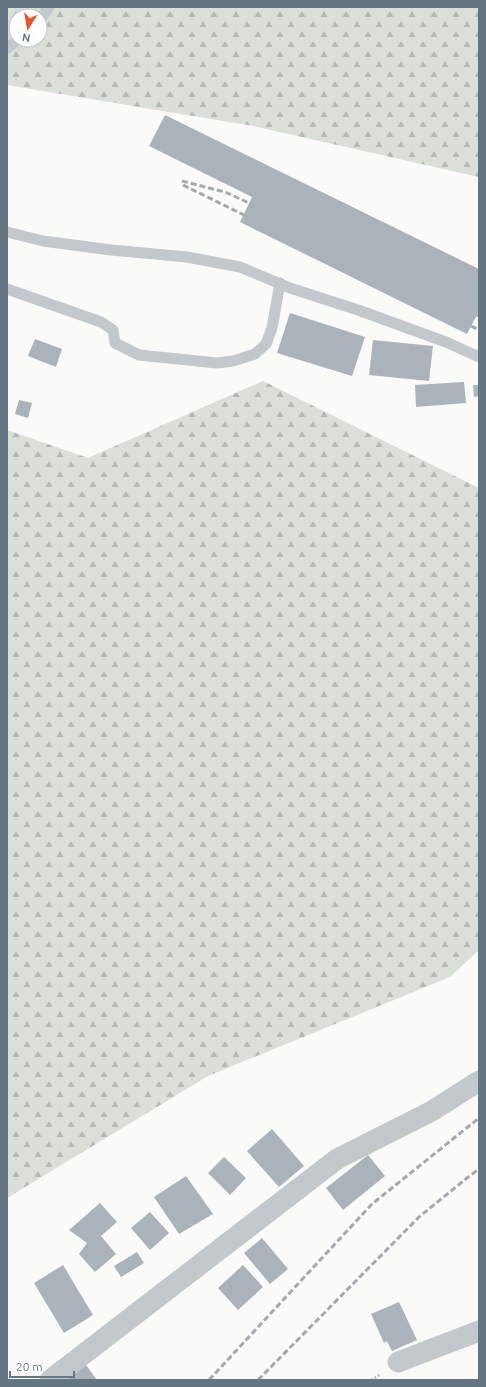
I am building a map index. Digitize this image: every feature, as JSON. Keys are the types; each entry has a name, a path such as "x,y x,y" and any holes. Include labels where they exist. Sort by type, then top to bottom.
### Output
{"street":[{"path":"50,1380 337,1159 432,1111 479,1081"},
{"path":"398,1362 479,1331"}],"lane":[{"path":"7,232 43,241 111,250 187,257 240,267 280,283 446,342 479,357"},
{"path":"7,289 101,322 113,330 115,343 139,355 217,363 233,361 255,354 266,344 272,328 280,283"}],"green space":[{"path":"7,7 479,7 479,177 253,126 7,85"},
{"path":"263,381 479,488 479,950 450,977 208,1076 7,1198 7,430 88,458"}],"building":[{"path":"165,115 479,269 479,311 467,334 240,222 252,197 149,146"},
{"path":"290,313 365,337 352,376 277,353"},
{"path":"35,339 62,349 56,367 28,356"},
{"path":"373,340 433,346 429,381 369,375"},
{"path":"464,382 466,403 416,407 415,385"},
{"path":"473,385 479,385 479,396 474,397"},
{"path":"19,400 32,403 28,418 15,414"},
{"path":"272,1129 304,1166 279,1187 247,1151"},
{"path":"368,1155 385,1176 343,1210 326,1188"},
{"path":"224,1157 246,1178 230,1195 208,1173"},
{"path":"186,1176 213,1214 179,1234 154,1197"},
{"path":"100,1203 117,1222 101,1236 116,1254 95,1272 79,1254 87,1243 69,1230"},
{"path":"150,1212 169,1233 150,1250 131,1228"},
{"path":"262,1238 288,1269 270,1284 244,1253"},
{"path":"137,1252 144,1263 121,1277 114,1266"},
{"path":"63,1265 93,1315 64,1333 34,1283"},
{"path":"243,1265 263,1287 238,1310 218,1288"},
{"path":"399,1302 417,1340 392,1351 387,1341 384,1343 371,1314"},
{"path":"86,1365 97,1380 67,1380"}],"railway":[{"path":"182,181 225,192 249,203"},
{"path":"183,185 244,215"},
{"path":"471,326 479,330"},
{"path":"209,1380 372,1204 479,1118"},
{"path":"258,1380 419,1217 479,1169"}]}
